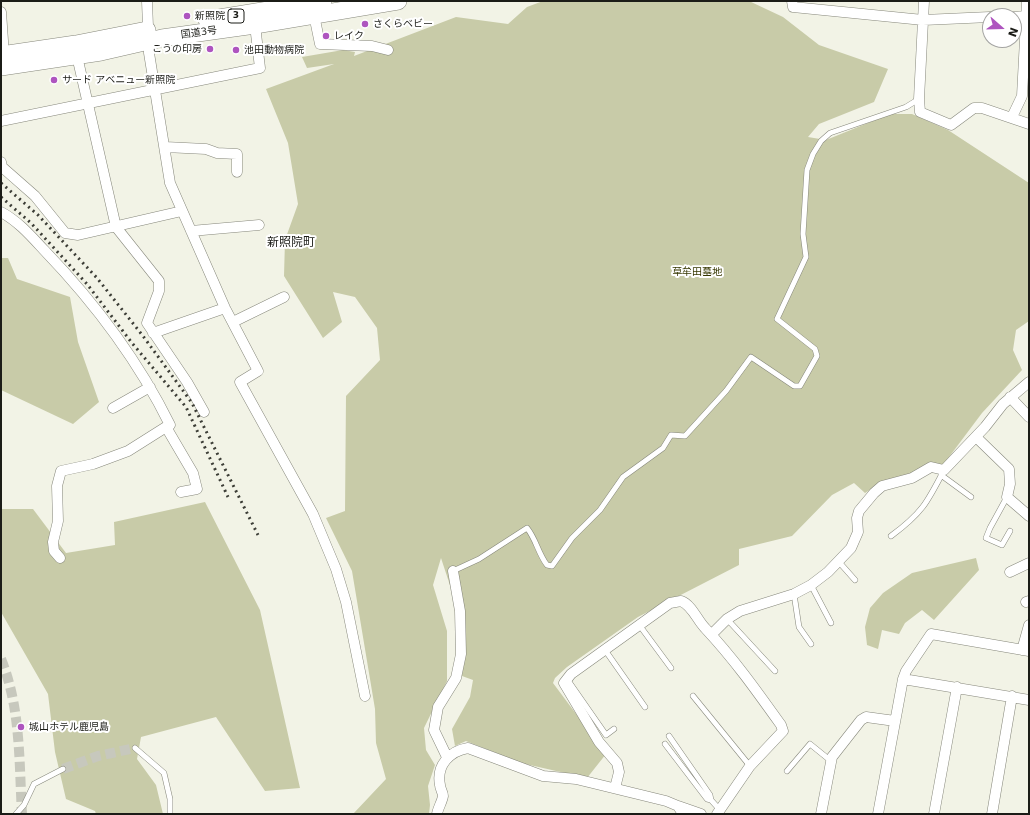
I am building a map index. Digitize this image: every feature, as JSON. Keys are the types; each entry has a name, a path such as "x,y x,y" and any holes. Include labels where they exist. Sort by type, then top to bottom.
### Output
{"highway":[{"name":"国道3号","path":"2,59 77,56 101,52 149,36 318,8 398,1"},
{"name":"国道3号","path":"2,59 76,44 255,25 318,8"}],"street":[{"path":"147,1 149,36 170,183 225,308 258,371 240,382 313,514 336,569 346,602 365,696"},
{"path":"792,1 793,7 923,20 982,18"},
{"path":"924,1 919,99 920,112 951,125 974,108 982,108 1029,124"},
{"path":"1012,117 1022,96 1027,72 1027,1"},
{"path":"318,8 320,44 372,46 388,50"},
{"path":"1,12 2,59"},
{"path":"1,121 260,68 255,25"},
{"path":"77,56 116,227 159,281 159,292 148,323 153,333 187,382 204,412"},
{"path":"164,147 206,149 217,153 237,154 237,172"},
{"path":"1,162 2,167 35,196 65,233 78,235 182,211"},
{"path":"1,212 25,230 66,273 97,310 150,387 170,425 128,451 93,464 61,471 57,486 58,521 53,542 54,551 60,558"},
{"path":"191,231 259,225"},
{"path":"233,322 284,297"},
{"path":"153,333 225,308"},
{"path":"712,634 727,619 740,611 794,594 811,585 838,562 856,540 859,510 874,493 882,486 912,478 931,467 943,472 976,437 1010,397 1029,382"},
{"path":"113,408 150,387"},
{"path":"1010,397 1029,417"},
{"path":"166,427 193,473 196,484 197,489 181,492"},
{"path":"976,437 1009,469 1010,484 1007,497 1029,516"},
{"path":"1010,572 1029,564"},
{"path":"447,757 434,730 438,708 456,678 461,654 460,611 453,571"},
{"path":"615,788 619,772 617,763 599,742 564,686 564,683 566,678 670,603 681,601 688,605 705,628 734,660 781,724 783,731 750,766 719,812"},
{"path":"878,814 903,679 906,671 931,634 1025,651 1029,625"},
{"path":"903,679 1029,700"},
{"path":"934,814 957,687"},
{"path":"992,814 1012,696"},
{"path":"822,814 832,757 861,720 866,717 895,721"},
{"path":"436,814 443,795 439,776 447,757 468,748 543,776 576,780 615,788 666,801 680,810 701,814"}],"lane":[{"path":"453,571 479,559 526,528 534,536 547,565 552,566 572,538 600,510 623,477 663,448 671,435 685,436 726,391 751,357 794,386 800,386 817,356 815,349 777,319 806,257 802,234 807,170 813,154 821,141 830,134 906,106 919,99"},
{"path":"891,536 919,513 934,491 943,472 971,497"},
{"path":"1007,497 986,538 1002,545 1010,531"},
{"path":"838,562 855,580"},
{"path":"811,585 832,623"},
{"path":"794,594 799,627 811,644"},
{"path":"727,619 776,671"},
{"path":"640,626 671,668"},
{"path":"605,650 645,707"},
{"path":"566,678 606,735 614,729"},
{"path":"693,696 750,766"},
{"path":"669,736 710,795 711,800 719,812"},
{"path":"665,744 707,799 711,800"},
{"path":"787,771 810,744 831,762"},
{"path":"135,748 164,773 170,799 170,814"},
{"path":"16,814 24,805 34,784 63,769"}],"green space":[{"name":"草牟田墓地","path":"543,1 749,1 783,17 819,45 888,69 874,102 819,124 808,137 826,140 890,114 912,114 948,130 1029,183 1029,321 1016,330 1013,350 1022,370 982,413 943,465 884,481 865,493 854,483 832,495 792,536 739,549 739,565 638,617 567,667 555,678 553,683 606,754 587,778 521,763 466,741 455,746 452,729 470,697 473,680 462,676 465,631 441,558 433,585 447,631 447,681 424,728 426,750 435,765 428,786 430,805 429,814 353,814 386,779 376,743 375,709 352,571 326,518 345,511 346,396 380,360 377,328 355,297 333,292 342,322 323,338 284,276 285,240 298,204 288,143 266,89 334,64 307,68 302,57 343,50 355,52 354,56 456,17 508,24 527,7"},
{"path":"1,258 8,258 17,279 70,297 78,342 99,402 73,424 1,390"},
{"path":"205,502 260,610 300,788 265,791 216,717 141,737 137,759 156,785 163,814 96,814 95,811 66,799 55,752 48,694 1,612 1,509 33,509 66,553 115,545 114,522"},
{"path":"976,558 979,570 934,620 922,610 905,623 899,634 882,630 878,649 867,645 865,627 870,608 883,593 912,573"}],"tunnel":[{"path":"1,659 8,678 16,716 22,814"},
{"path":"63,769 98,756 135,748"}],"railway":[{"path":"1,183 38,215 97,278 143,336 192,403 258,535"},
{"path":"1,197 31,223 87,284 132,343 186,407 228,497"}],"place":[{"name":"新照院","path":"187,16"},
{"name":"さくらベビー","path":"365,24"},
{"name":"レイク","path":"326,36"},
{"name":"こうの印房","path":"210,49"},
{"name":"池田動物病院","path":"236,50"},
{"name":"サード アベニュー新照院","path":"54,80"},
{"name":"城山ホテル鹿児島","path":"21,727"}],"district":[{"name":"新照院町","path":"291,243"}]}
